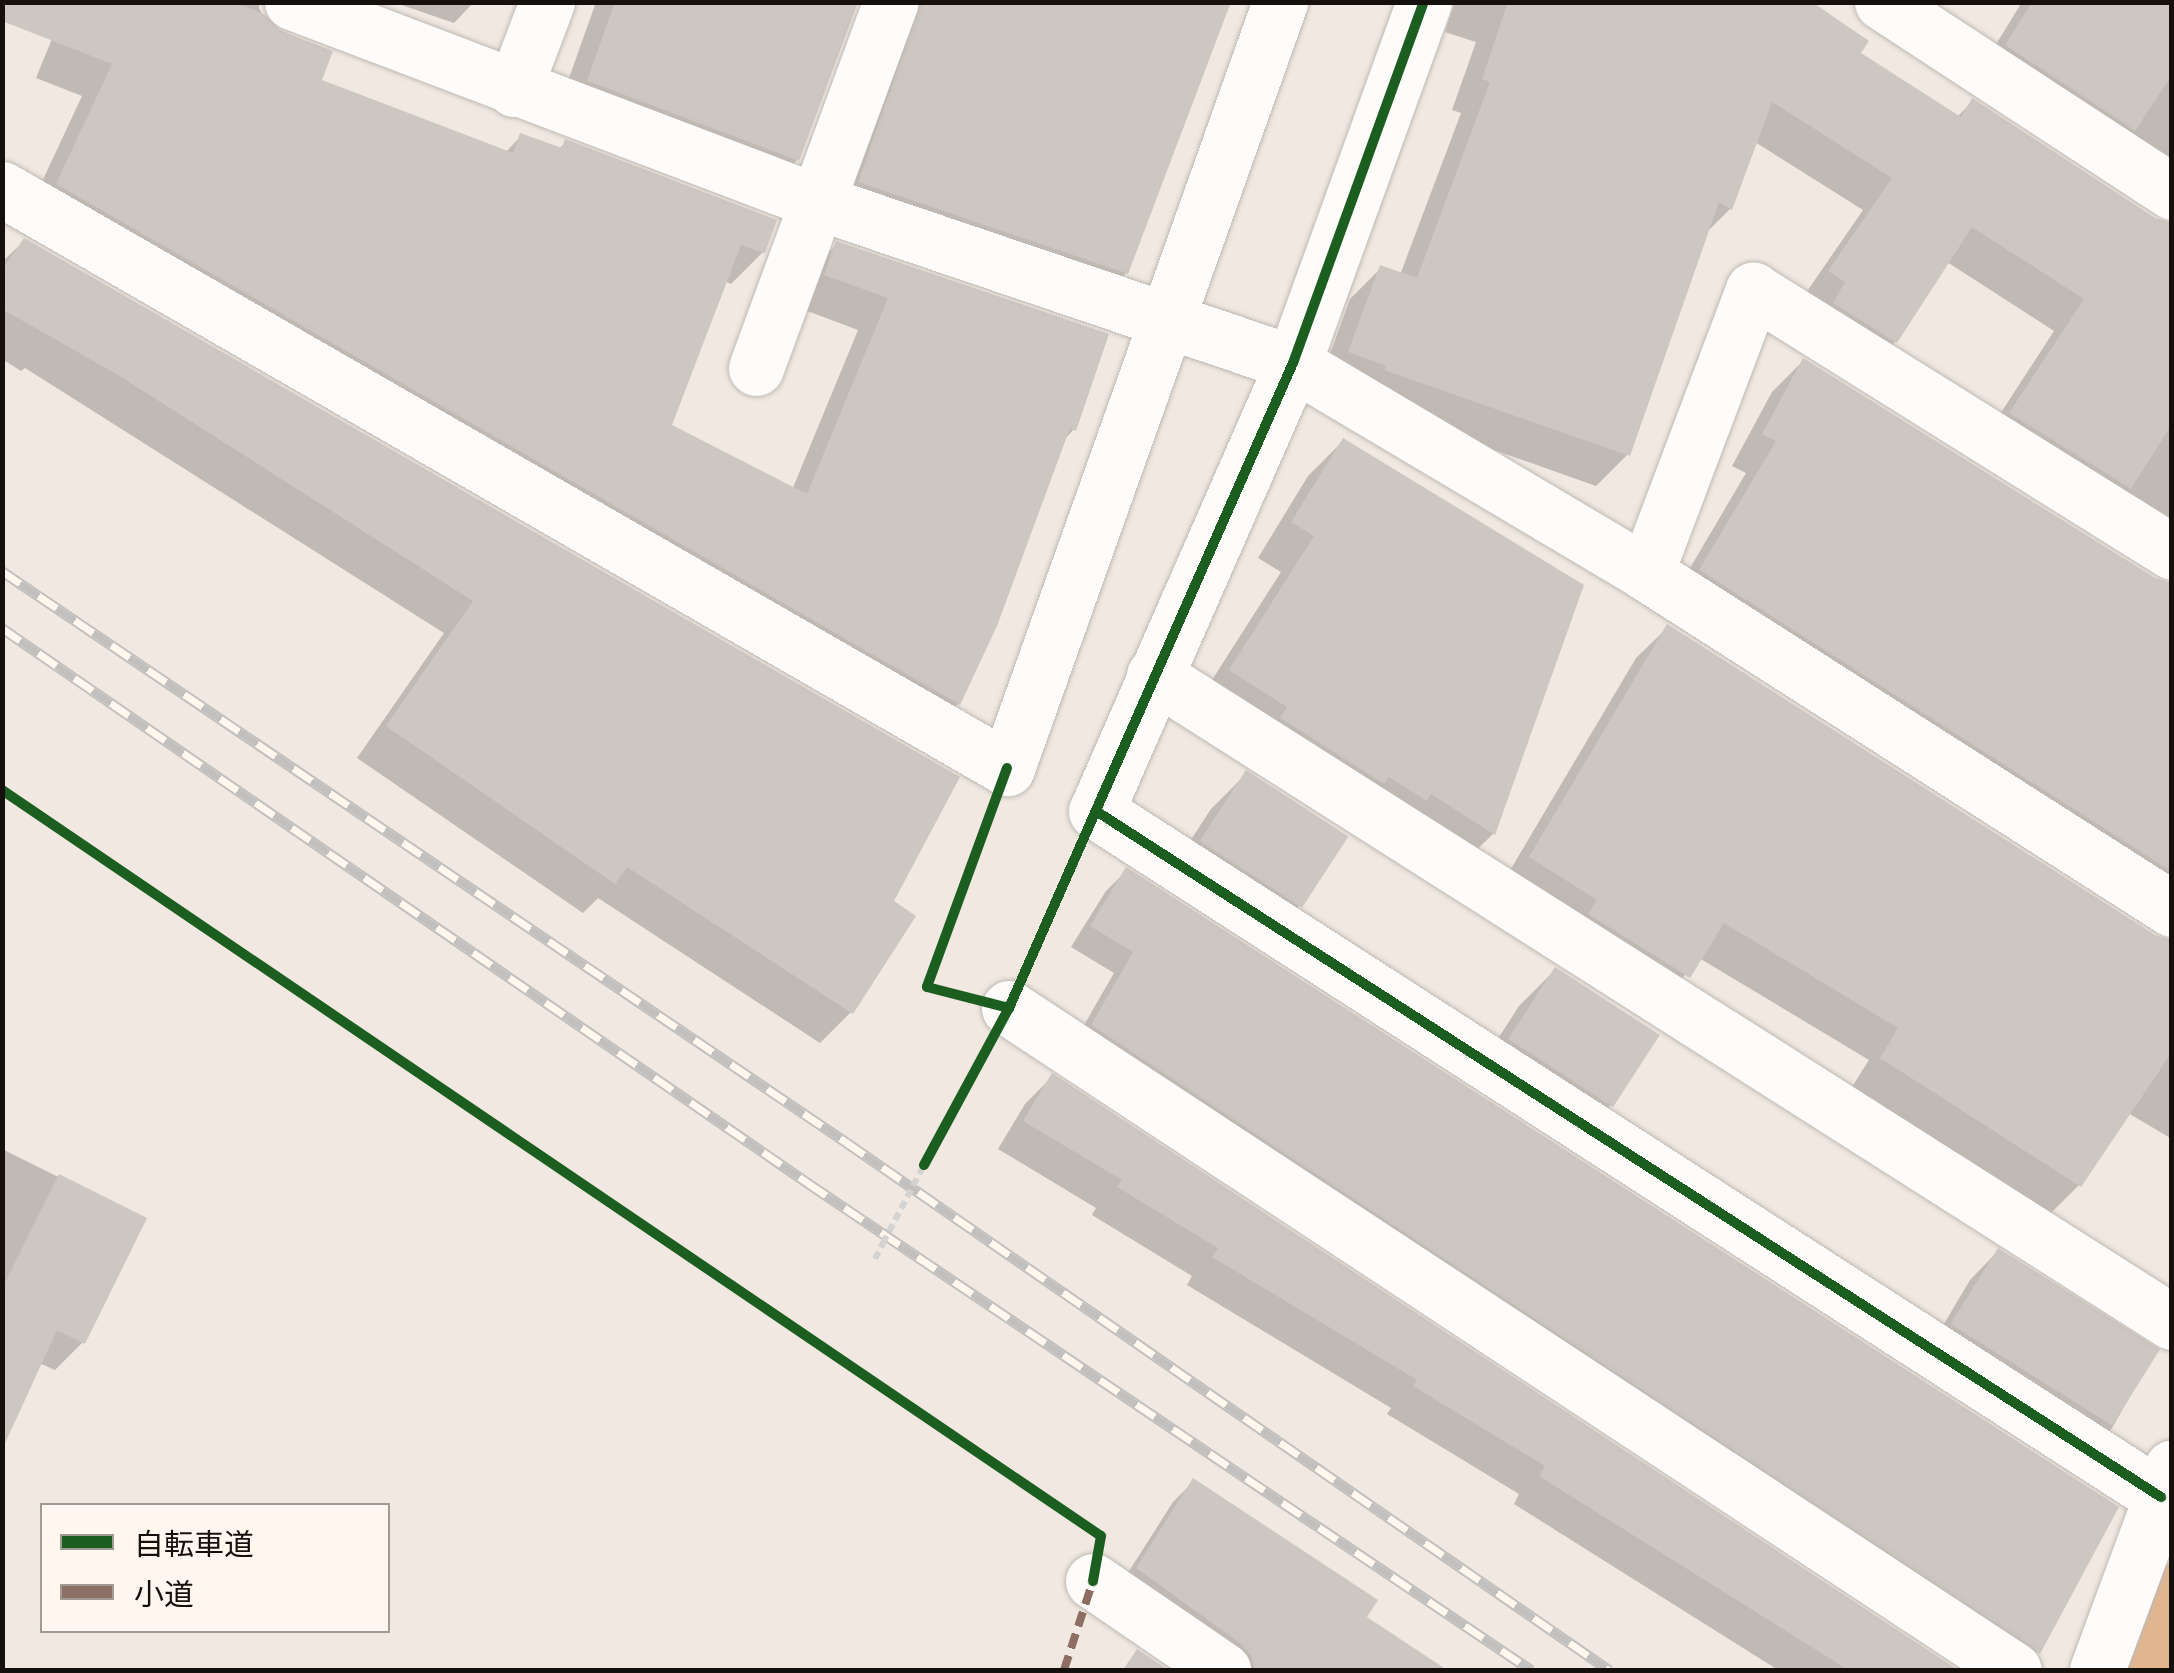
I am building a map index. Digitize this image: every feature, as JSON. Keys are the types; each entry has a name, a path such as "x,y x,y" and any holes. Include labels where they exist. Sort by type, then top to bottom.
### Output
{"street":[{"path":"292,2 818,202 1167,317 1293,363 1646,574 2172,908"},
{"path":"514,89 547,2"},
{"path":"756,368 892,2"},
{"path":"2,189 1007,768 1280,2"},
{"path":"1424,2 1293,363 1096,811 2166,1482 2097,1670"},
{"path":"1882,2 2172,192"},
{"path":"1646,574 1752,290 2172,552"},
{"path":"1154,675 2172,1322"},
{"path":"1009,1008 2014,1670"},
{"path":"1094,1581 1223,1670"}],"path":[{"path":"867,1274 933,1147"}],"building":[{"path":"2,2 233,2 264,14 281,31 333,51 322,80 513,153 520,133 562,148 565,139 777,220 765,253 741,245 672,425 807,494 888,298 824,275 836,241 1109,334 1076,431 1070,428 997,626 960,705 56,184 112,64 2,21"},
{"path":"615,2 858,2 799,161 587,81"},
{"path":"921,2 1231,2 1128,274 858,182"},
{"path":"1508,2 1812,2 1869,41 1861,53 1961,117 1972,98 2155,218 2172,223 2172,424 2131,489 2009,413 2084,299 1972,227 1897,343 1833,303 1845,282 1828,271 1892,178 1772,102 1732,210 1719,202 1630,456 1384,370 1387,366 1348,352 1380,265 1417,278 1490,82 1482,79"},
{"path":"2032,2 2172,2 2172,75 2135,131 2005,45"},
{"path":"24,238 960,777 894,901 916,916 853,1014 627,867 615,884 386,726 473,601 118,375 2,309 2,270"},
{"path":"1803,358 2155,578 2172,583 2172,872 1699,570 1776,441 1762,434"},
{"path":"1343,438 1584,585 1495,835 1431,794 1427,801 1389,777 1384,784 1280,718 1287,707 1229,670 1314,536 1291,522"},
{"path":"1667,624 2155,935 2172,940 2172,1052 2081,1187 1880,1058 1898,1028 1724,923 1690,978 1588,914 1597,900 1529,857"},
{"path":"1246,770 1348,836 1302,908 1200,841"},
{"path":"1126,867 2119,1507 2040,1654 1091,1025 1133,952 1090,926"},
{"path":"1555,967 1660,1035 1613,1107 1508,1039"},
{"path":"1052,1073 1958,1670 1848,1670 1539,1476 1545,1466 1413,1386 1417,1380 1212,1257 1218,1248 1117,1187 1122,1180 1023,1121"},
{"path":"59,1174 147,1218 85,1344 57,1330 2,1450 2,1289"},
{"path":"1998,1248 2160,1349 2112,1426 1950,1324"},
{"path":"1193,1478 1378,1600 1367,1617 1447,1670 1254,1670 1251,1656 1241,1644 1136,1568"},
{"path":"1137,1649 1168,1670 1123,1670"}],"waterway":[{"path":"2158,1670 2172,1633"}],"railway":[{"path":"2,571 846,1142 1609,1670"},
{"path":"2,628 808,1183 1531,1670"}],"marked path":[{"path":"1064,1670 1093,1581"}],"cycle path":[{"path":"924,1165 1009,1008 1293,363 1424,2"},
{"path":"1007,768 927,987 1009,1008"},
{"path":"2,790 1101,1536 1093,1581"},
{"path":"1096,811 2161,1497"}]}
